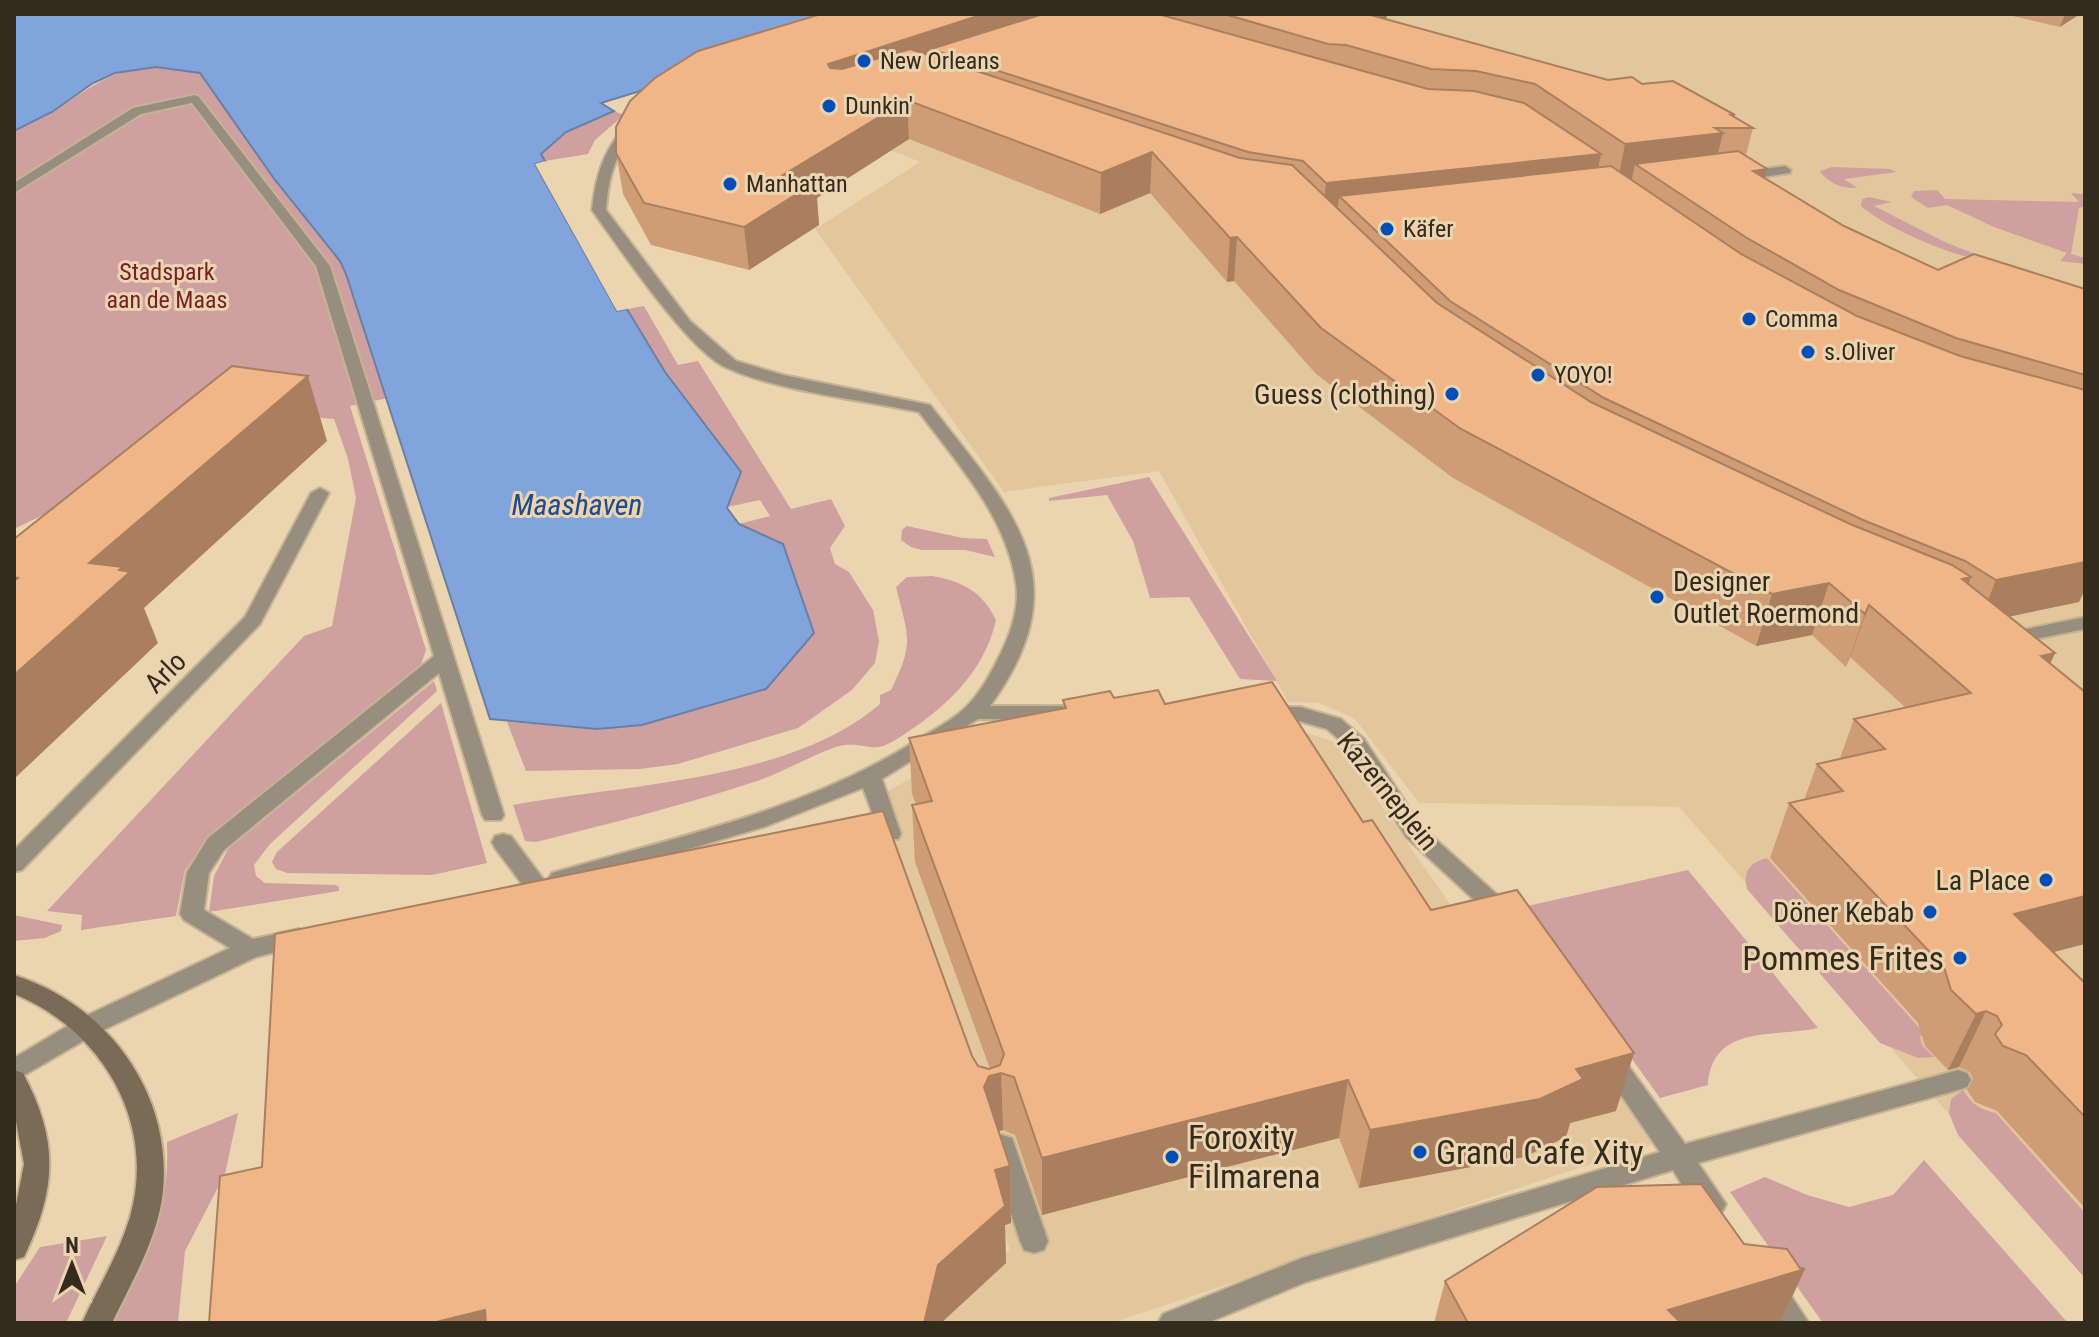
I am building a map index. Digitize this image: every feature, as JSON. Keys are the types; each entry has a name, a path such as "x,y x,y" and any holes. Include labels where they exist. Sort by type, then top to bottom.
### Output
{"main road":[{"path":"14,984 44,995 88,1026 107,1044 120,1064 144,1117 148,1198 141,1225 97,1323"},
{"path":"14,1080 28,1107 39,1158 37,1189 14,1248"}],"street":[{"path":"14,189 137,111 195,99 323,266 493,815"},
{"path":"506,893 794,808 905,760 973,712 995,684 1014,647 1024,618 1026,587 1020,558 1006,522 924,408 780,379 730,364 685,324 599,210 602,175 609,155 618,139 650,113"},
{"path":"1722,179 1785,170"},
{"name":"Arlo","path":"14,864 253,620 320,493"},
{"path":"2012,658 1988,642 2085,623"},
{"path":"250,949 192,914 198,872 216,844 443,659"},
{"path":"973,712 1082,713"},
{"name":"Kazerneplein","path":"1238,714 1300,714 1334,724 1357,744 1414,832 1509,919 1518,932"},
{"path":"870,776 896,849"},
{"path":"503,842 536,886"},
{"path":"14,1071 88,1026 250,949 326,932"},
{"path":"1599,1044 1724,1221"},
{"path":"1173,1323 1302,1271 1680,1157 1958,1080"},
{"path":"1002,1144 1034,1241"},
{"path":"1759,1272 1794,1323"}],"shaded area":[{"name":"Designer Outlet Roermond","path":"898,14 2085,14 2085,1269 1679,807 1419,803 1355,719 1320,703 1288,702 1159,471 1004,492 815,229 920,162 719,80"},
{"path":"1299,730 1338,743 1475,940 1511,942 1655,1143 1111,1323 737,1323 1010,1251 882,794 995,734"}],"green space":[{"name":"Stadspark aan de Maas","path":"156,67 200,73 342,260 388,398 350,406 426,650 420,668 207,841 185,870 176,916 81,930 82,915 47,911 304,636 332,626 356,498 348,459 334,419 255,413 14,529 14,131 114,75"},
{"path":"614,111 624,115 595,140 588,154 545,161 540,154 566,132"},
{"path":"1832,167 1890,169 1896,172 1844,179 1857,188 1852,188 1831,182 1820,171"},
{"path":"1937,190 1945,199 2079,202 2071,193 2085,194 2085,206 2079,208 2071,254 2085,258 2085,264 2060,261 2067,253 1994,227 1947,205 1928,208 1911,197 1914,191"},
{"path":"1869,197 1892,202 1874,206 1947,243 2004,265 1929,244 1891,226 1861,206 1862,199"},
{"path":"644,306 678,365 698,361 791,509 831,499 845,526 830,548 835,564 849,572 873,610 879,641 875,663 852,690 798,728 678,764 640,769 526,771 507,722 597,729 642,725 766,689 814,633 783,544 739,524 770,516 760,500 727,507 665,372 627,309"},
{"path":"1149,477 1277,681 1240,679 1189,597 1150,598 1133,541 1107,495 1049,501 1049,498"},
{"path":"907,526 963,538 987,539 995,557 965,550 911,547 901,540 902,530"},
{"path":"932,576 970,589 985,602 996,620 972,674 930,716 897,739 876,747 837,747 769,777 704,798 536,842 525,841 513,805 706,776 801,749 843,730 880,704 880,695 891,690 904,661 906,628 896,587 907,577"},
{"path":"434,681 437,691 270,844 254,865 256,876 265,883 336,885 339,891 209,912 214,876 228,849"},
{"path":"441,703 487,863 432,875 287,873 276,869 272,862 277,852"},
{"path":"1767,858 1924,1033 1920,1037 1922,1045 1934,1057 1918,1058 1880,1043 1747,889 1749,869"},
{"path":"1688,870 1818,1028 1766,1034 1733,1042 1721,1051 1712,1065 1708,1085 1660,1098 1523,907"},
{"path":"14,915 62,925 61,931 45,938 14,941"},
{"path":"1963,1090 1976,1105 1996,1113 2085,1213 2085,1278 1958,1135 1949,1113 1951,1099"},
{"path":"238,1113 225,1174 185,1251 178,1323 112,1323 153,1237 164,1193 167,1142"},
{"path":"1924,1160 2068,1323 1823,1323 1730,1192 1765,1177 1807,1195 1849,1207 1893,1195"},
{"path":"107,1236 66,1323 14,1323 14,1287 40,1247"}],"water":[{"name":"Maashaven","path":"14,14 890,14 601,103 614,111 566,132 541,154 545,161 535,164 617,311 627,309 665,372 741,472 727,508 739,524 783,544 814,633 766,689 642,725 597,729 490,719 340,261 275,180 200,73 156,67 115,73 93,83 52,112 14,131"}],"pier":[{"path":"545,161 547,165 541,166 619,306 632,308 617,311 535,164"}],"building":[{"path":"821,14 984,14 828,64 830,68 842,69 910,49 1240,158 1292,165 1437,303 1591,402 1850,524 1952,565 1971,577 1962,579 2055,653 2041,656 2085,692 2085,896 2014,914 2085,983 2085,1117 2026,1055 2003,1046 1995,1034 2002,1025 1997,1016 1986,1011 1976,1014 1951,990 1944,967 1789,803 1843,791 1817,764 1885,749 1854,719 1971,693 1869,605 1865,614 1829,583 1772,594 1461,429 1321,328 1237,237 1230,238 1152,152 1101,173 907,100 783,175 816,182 744,227 644,203 616,153 616,127 630,101 655,78 698,51"},
{"path":"1043,14 1158,14 1428,89 1474,91 1524,103 1601,154 1326,183 1303,161 1248,152 931,49"},
{"path":"1224,14 1367,14 1608,80 1632,77 1642,84 1673,81 1753,128 1715,128 1723,133 1625,144 1535,84 1476,71 1431,69"},
{"path":"1738,151 1767,169 1753,171 1844,226 1938,270 1974,254 2085,289 2085,375 1956,338 1839,290 1747,238 1635,164"},
{"path":"1611,166 1741,254 1857,316 1960,356 2085,390 2085,562 1996,580 1965,561 1863,520 1604,398 1450,301 1339,196"},
{"path":"232,366 308,376 89,563 123,567 119,570 130,572 14,675 14,581 18,578 14,577 14,539"},
{"path":"1272,682 1363,822 1372,820 1431,910 1517,890 1634,1053 1576,1069 1583,1079 1540,1099 1370,1130 1348,1080 1042,1158 1014,1077 1001,1073 989,1076 984,1087 1010,1166 995,1170 1005,1206 938,1265 924,1323 486,1323 485,1310 432,1323 209,1323 220,1176 262,1167 275,934 883,811 972,1056 978,1066 989,1069 1000,1065 1004,1054 912,805 932,801 909,738 1066,708 1063,700 1110,691 1114,698 1158,690 1165,704"},
{"path":"1701,1184 1744,1244 1787,1249 1800,1268 1805,1269 1668,1310 1681,1323 1468,1323 1445,1281 1597,1187"}],"place":[{"name":"New Orleans","path":"864,61"},
{"name":"Dunkin'","path":"829,106"},
{"name":"Manhattan","path":"730,184"},
{"name":"Käfer","path":"1387,229"},
{"name":"Comma","path":"1749,319"},
{"name":"s.Oliver","path":"1808,352"},
{"name":"YOYO!","path":"1538,375"},
{"name":"Guess (clothing)","path":"1452,394"},
{"name":"Designer Outlet Roermond","path":"1657,597"},
{"name":"La Place","path":"2046,880"},
{"name":"Döner Kebab","path":"1930,912"},
{"name":"Pommes Frites","path":"1960,958"},
{"name":"Grand Cafe Xity","path":"1420,1152"},
{"name":"Foroxity Filmarena","path":"1172,1157"}]}
